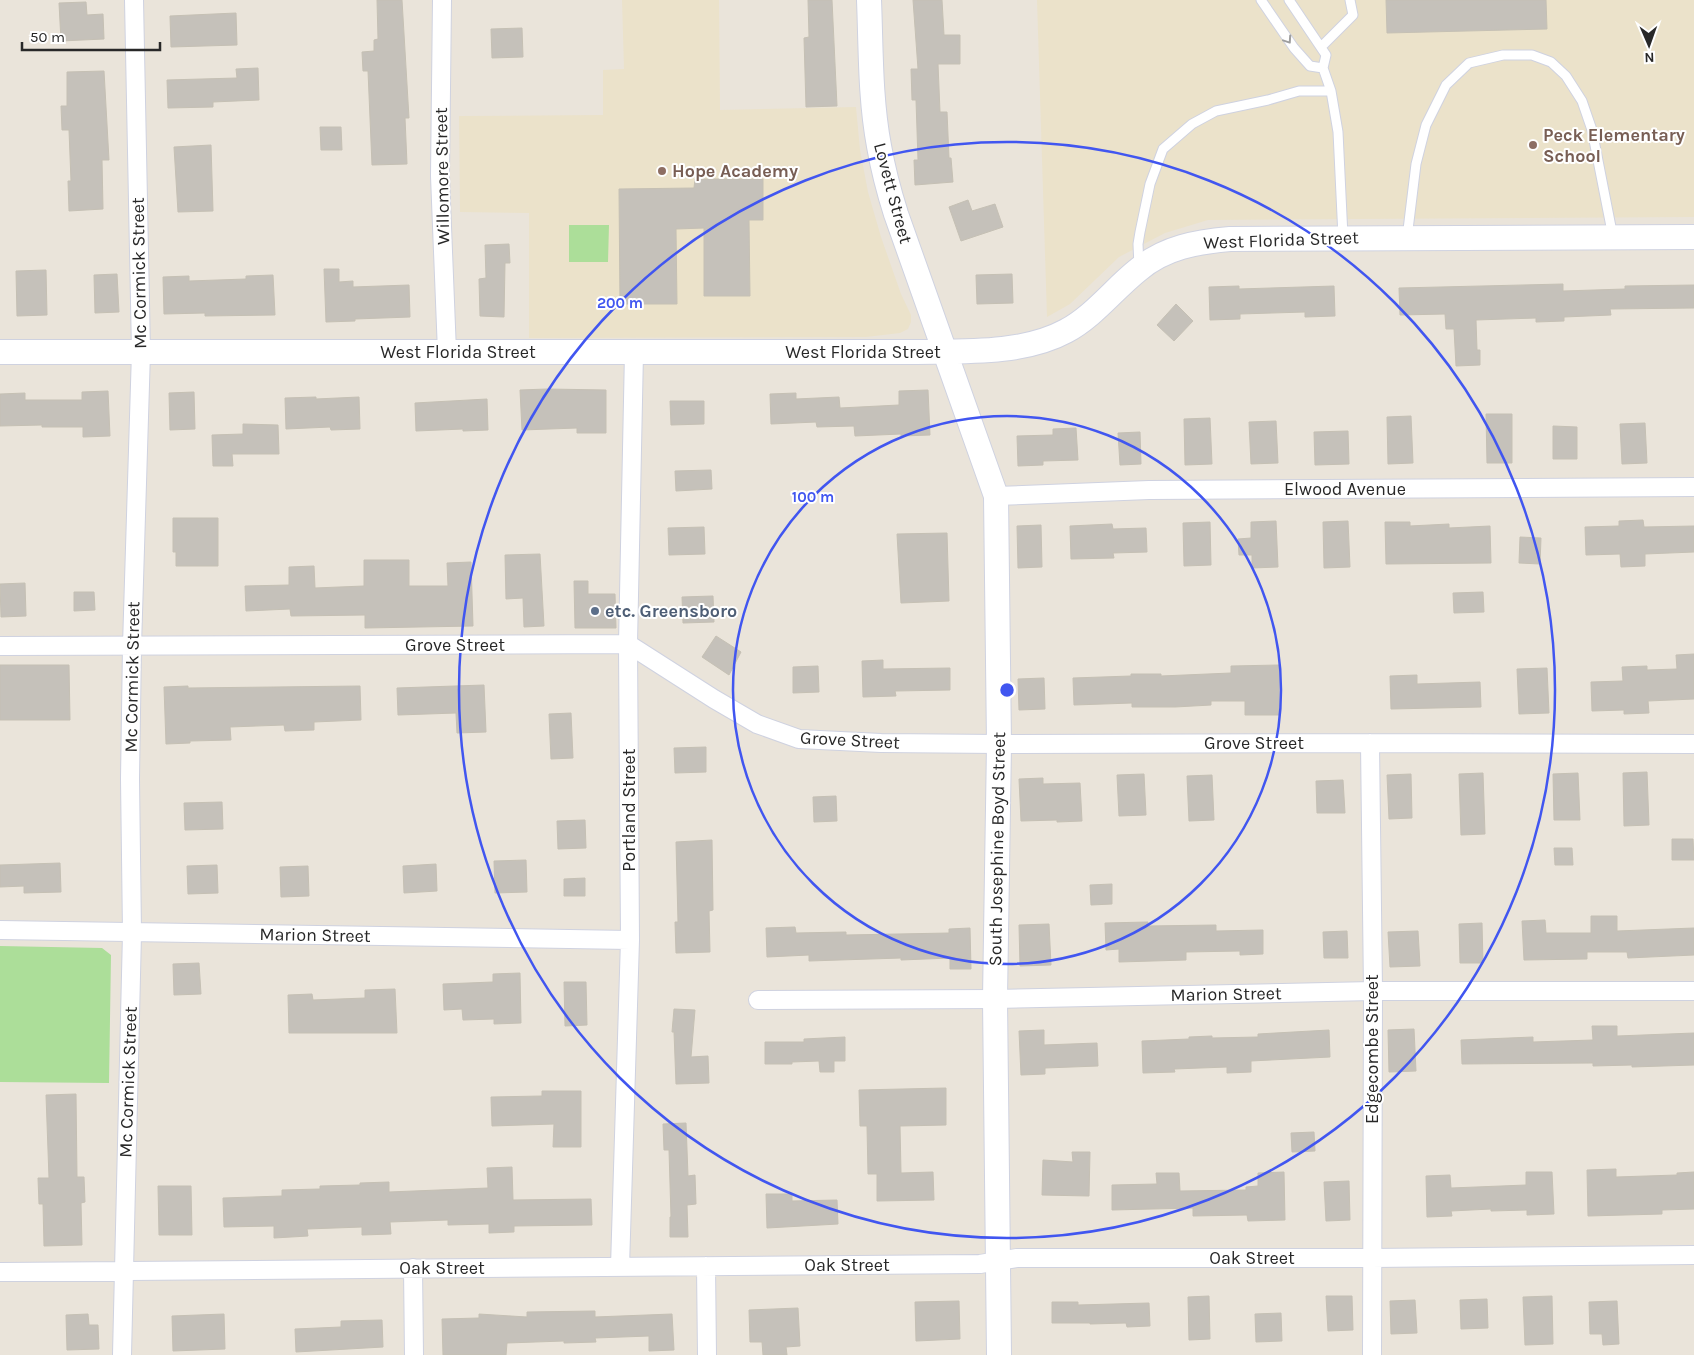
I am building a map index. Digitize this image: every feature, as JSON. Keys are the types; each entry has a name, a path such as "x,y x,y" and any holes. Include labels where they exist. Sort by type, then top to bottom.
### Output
{"main road":[{"name":"Lovett Street","path":"869,0 874,106 879,146 896,214 945,351"},
{"name":"West Florida Street","path":"0,352 945,351 1010,348 1035,342 1066,331 1093,312 1139,269 1170,250 1190,244 1230,239 1694,236"},
{"name":"South Josephine Boyd Street","path":"945,351 996,496 999,744 995,999 999,1355"}],"street":[{"name":"Mc Cormick Street","path":"122,1355 132,932 130,779 132,646 141,352 134,0"},
{"name":"Willomore Street","path":"442,0 440,176 447,352"},
{"name":"Portland Street","path":"620,1267 630,940 628,644 634,352"},
{"name":"Elwood Avenue","path":"996,496 1149,490 1694,487"},
{"name":"Grove Street","path":"0,646 628,644 757,724 798,739 881,743 999,744 1370,742 1694,744"},
{"name":"Edgecombe Street","path":"1370,742 1373,991 1372,1355"},
{"name":"Marion Street","path":"0,930 630,940"},
{"name":"Marion Street","path":"758,1000 995,999 1373,991 1694,991"},
{"name":"Oak Street","path":"0,1272 980,1264 1017,1258 1371,1258 1694,1255"},
{"path":"706,1266 706,1355"},
{"path":"413,1268 414,1355"}],"lane":[{"path":"1261,0 1294,48 1310,66 1323,68"},
{"path":"1288,0 1326,55 1323,68 1331,91 1338,132 1343,238"},
{"path":"1321,47 1353,15 1350,0"},
{"path":"1407,238 1416,164 1426,126 1446,85 1469,63 1503,55 1532,55 1551,62 1566,76 1582,102 1592,130 1613,237"},
{"path":"1139,269 1138,244 1140,232 1150,184 1163,149 1192,124 1216,111 1299,91 1331,91"}],"shaded area":[{"name":"Hope Academy","path":"622,0 719,0 720,110 856,107 860,150 868,192 881,237 901,294 911,315 908,329 900,333 866,337 529,338 529,213 460,212 459,116 603,115 603,70 624,69"},
{"path":"1037,0 1694,0 1694,217 1208,220 1165,233 1119,257 1070,304 1047,317"}],"green space":[{"path":"569,225 609,225 608,262 569,262"},
{"path":"0,946 102,948 111,955 109,1083 0,1082"}],"building":[{"path":"377,0 402,0 409,118 405,118 407,164 372,165 368,71 363,71 362,52 374,51 374,40 378,39"},
{"path":"808,0 832,0 837,106 806,107 804,38 809,37"},
{"path":"913,0 942,0 944,35 960,35 960,64 938,64 940,112 947,112 949,158 951,158 953,182 915,185 914,160 918,160 916,100 912,100 911,69 918,69"},
{"path":"1386,0 1546,0 1547,29 1387,33"},
{"path":"86,2 87,15 103,14 104,39 61,41 59,3"},
{"path":"236,13 237,45 171,47 170,16"},
{"path":"522,28 523,57 492,58 491,29"},
{"path":"258,68 259,100 213,102 213,107 168,108 167,80 237,78 236,69"},
{"path":"104,71 109,160 102,160 103,209 69,211 68,181 71,181 69,130 62,130 61,106 67,106 67,72"},
{"path":"320,127 341,127 342,150 321,150"},
{"path":"211,145 213,211 178,212 174,147"},
{"path":"695,179 763,179 763,220 749,220 750,296 704,296 704,228 676,229 677,304 620,304 619,189 694,188"},
{"path":"968,200 972,211 995,204 1003,227 961,241 949,207"},
{"path":"509,244 510,263 505,263 504,317 480,316 479,279 486,278 485,245"},
{"path":"324,269 339,269 339,282 353,281 353,287 409,285 410,317 326,322"},
{"path":"46,270 47,315 17,316 16,271"},
{"path":"117,274 119,312 95,313 94,275"},
{"path":"1012,274 1013,303 977,304 976,275"},
{"path":"273,275 275,315 205,316 205,313 164,314 163,277 189,276 189,281 246,279 246,276"},
{"path":"1563,284 1563,291 1625,289 1625,286 1694,285 1694,308 1610,309 1611,315 1564,317 1564,321 1536,322 1536,318 1476,320 1477,350 1480,350 1480,365 1456,366 1454,329 1446,329 1445,314 1400,315 1399,288"},
{"path":"1239,286 1239,289 1334,286 1335,316 1305,317 1305,312 1240,314 1240,319 1210,320 1209,287"},
{"path":"1176,304 1193,321 1174,341 1157,325"},
{"path":"520,390 606,390 606,433 577,433 577,428 522,430"},
{"path":"928,390 930,435 855,436 854,426 817,427 816,422 771,424 770,394 796,393 796,399 839,397 840,408 899,405 899,391"},
{"path":"108,391 110,436 83,437 83,427 42,427 42,425 0,426 0,394 25,393 25,400 82,400 82,392"},
{"path":"194,392 195,429 170,430 169,393"},
{"path":"316,397 316,399 359,397 360,429 331,430 330,427 286,429 285,398"},
{"path":"487,399 488,430 416,431 415,403"},
{"path":"670,401 704,401 704,424 671,425"},
{"path":"1486,414 1512,414 1512,463 1487,463"},
{"path":"1411,416 1413,463 1388,464 1387,417"},
{"path":"1210,418 1212,464 1185,465 1184,419"},
{"path":"1276,421 1278,463 1251,464 1249,422"},
{"path":"1645,423 1647,463 1622,464 1620,424"},
{"path":"243,424 278,425 279,454 232,454 233,466 213,466 212,435 243,434"},
{"path":"1553,426 1577,427 1577,459 1553,459"},
{"path":"1076,428 1078,460 1043,461 1043,465 1018,466 1017,436 1053,435 1053,429"},
{"path":"1348,431 1349,464 1315,465 1314,432"},
{"path":"1140,432 1141,464 1120,465 1118,433"},
{"path":"711,470 712,489 676,491 675,471"},
{"path":"173,518 218,518 218,566 176,566 176,552 173,552"},
{"path":"1643,520 1644,527 1694,526 1694,552 1645,554 1645,566 1621,567 1620,554 1586,555 1585,527 1619,526 1619,521"},
{"path":"1276,521 1278,567 1252,568 1252,555 1239,555 1238,539 1251,538 1251,522"},
{"path":"1348,521 1350,567 1324,568 1323,522"},
{"path":"1210,522 1211,565 1184,566 1183,523"},
{"path":"1385,522 1410,522 1410,526 1449,524 1449,528 1490,526 1491,563 1386,564"},
{"path":"1112,524 1113,529 1146,528 1147,552 1113,553 1114,558 1071,559 1070,526"},
{"path":"1041,525 1042,567 1018,568 1017,526"},
{"path":"704,527 705,554 669,555 668,528"},
{"path":"947,533 949,601 901,603 897,534"},
{"path":"1520,537 1541,538 1540,564 1519,563"},
{"path":"540,554 544,626 524,627 523,598 506,599 505,555"},
{"path":"364,560 409,560 409,586 448,586 447,563 471,562 473,626 365,628 365,615 291,616 290,609 246,611 245,586 289,585 289,567 314,566 315,588 364,586"},
{"name":"etc. Greensboro","path":"574,581 588,581 588,594 615,594 616,628 575,628"},
{"path":"25,583 26,616 1,617 0,584"},
{"path":"74,592 94,592 95,610 74,611"},
{"path":"1483,592 1484,612 1454,613 1453,593"},
{"path":"713,596 714,622 683,623 682,597"},
{"path":"716,636 741,652 729,675 702,657"},
{"path":"1694,654 1694,699 1648,701 1649,713 1624,714 1624,710 1592,711 1591,682 1623,681 1622,667 1647,666 1647,670 1677,669 1676,655"},
{"path":"883,660 883,669 950,668 950,690 895,691 896,696 863,697 862,661"},
{"path":"0,665 69,665 70,720 0,720"},
{"path":"1279,665 1279,715 1245,715 1245,701 1211,701 1211,705 1175,707 1132,707 1132,703 1074,705 1073,678 1131,676 1131,674 1161,674 1161,676 1231,673 1231,666"},
{"path":"818,666 819,692 793,693 793,667"},
{"path":"1547,668 1549,713 1519,714 1517,669"},
{"path":"1417,675 1417,684 1480,682 1481,707 1391,709 1390,676"},
{"path":"1044,678 1045,709 1019,710 1018,679"},
{"path":"484,685 486,732 457,733 456,713 398,715 397,688"},
{"path":"188,686 188,688 360,686 361,720 314,722 314,730 285,731 284,725 230,727 231,740 190,741 190,743 166,744 164,687"},
{"path":"571,713 573,758 551,759 549,714"},
{"path":"706,747 706,772 675,773 674,748"},
{"path":"1647,772 1649,825 1624,826 1623,773"},
{"path":"1483,773 1485,834 1461,835 1459,774"},
{"path":"1578,773 1580,820 1554,820 1553,774"},
{"path":"1144,774 1146,815 1119,816 1117,775"},
{"path":"1411,774 1412,818 1389,819 1387,775"},
{"path":"1212,775 1214,820 1189,821 1187,776"},
{"path":"1043,778 1043,784 1080,783 1082,821 1021,821 1019,779"},
{"path":"1343,780 1345,813 1317,813 1316,781"},
{"path":"836,796 837,821 814,822 813,797"},
{"path":"222,802 223,829 185,830 184,803"},
{"path":"585,820 586,848 558,849 557,821"},
{"path":"1672,839 1693,839 1694,860 1672,860"},
{"path":"712,840 713,910 709,911 710,952 676,953 675,922 678,922 676,842"},
{"path":"1554,848 1572,848 1573,865 1555,865"},
{"path":"526,860 527,892 495,893 494,861"},
{"path":"60,863 61,892 24,893 24,886 0,887 0,865"},
{"path":"436,864 437,891 404,893 403,866"},
{"path":"217,865 218,893 188,894 187,866"},
{"path":"308,866 309,896 281,897 280,867"},
{"path":"585,878 585,896 564,896 564,879"},
{"path":"1112,884 1112,904 1091,905 1090,885"},
{"path":"1591,916 1617,916 1617,931 1694,928 1694,955 1628,958 1627,952 1587,952 1587,959 1524,960 1522,921 1545,920 1546,933 1591,933"},
{"path":"1148,922 1148,926 1216,925 1216,931 1263,930 1263,954 1240,955 1240,951 1186,952 1186,960 1119,962 1119,949 1106,950 1105,923"},
{"path":"1482,923 1483,963 1460,963 1459,924"},
{"path":"1049,924 1051,965 1020,966 1019,925"},
{"path":"795,927 796,933 846,932 846,935 949,933 949,929 970,928 971,969 950,969 950,958 809,961 809,955 767,957 766,928"},
{"path":"1347,931 1348,958 1324,958 1323,932"},
{"path":"1418,931 1420,966 1390,967 1388,932"},
{"path":"199,963 201,994 174,995 173,964"},
{"path":"520,973 521,1023 494,1024 494,1019 463,1020 462,1009 444,1010 443,984 493,982 493,974"},
{"path":"564,982 586,982 587,1025 565,1026"},
{"path":"395,989 397,1033 289,1033 288,995 312,994 313,1000 365,998 365,990"},
{"path":"674,1009 695,1010 691,1057 708,1056 709,1083 676,1084 674,1032 672,1032"},
{"path":"1592,1026 1617,1026 1617,1036 1694,1033 1694,1065 1632,1067 1632,1065 1593,1066 1593,1063 1462,1064 1461,1040 1533,1037 1533,1042 1593,1040"},
{"path":"1414,1029 1416,1071 1389,1072 1388,1030"},
{"path":"1044,1030 1044,1045 1097,1043 1098,1066 1045,1068 1045,1074 1021,1075 1019,1031"},
{"path":"1329,1030 1330,1057 1251,1061 1251,1072 1227,1073 1227,1067 1174,1069 1175,1072 1143,1073 1142,1041 1212,1036 1212,1038 1258,1037 1258,1034"},
{"path":"845,1037 845,1061 834,1061 834,1072 820,1072 819,1061 765,1064 765,1042 804,1042 804,1039"},
{"path":"946,1088 946,1125 900,1126 901,1173 933,1172 934,1200 877,1201 877,1174 868,1174 867,1126 860,1126 859,1090"},
{"path":"542,1091 581,1091 581,1147 553,1147 554,1124 492,1126 491,1097 542,1096"},
{"path":"76,1094 77,1177 84,1177 85,1202 81,1203 82,1245 44,1246 43,1204 39,1204 38,1178 49,1178 46,1095"},
{"path":"686,1123 688,1176 695,1175 696,1204 687,1205 688,1237 670,1237 669,1150 664,1150 663,1124"},
{"path":"1314,1132 1315,1151 1292,1152 1291,1133"},
{"path":"1072,1152 1090,1152 1089,1196 1042,1195 1043,1160 1073,1162"},
{"path":"512,1167 513,1200 591,1199 592,1225 514,1226 514,1232 489,1233 489,1224 448,1225 448,1220 390,1222 391,1234 362,1235 362,1227 307,1229 308,1236 274,1238 274,1226 224,1227 223,1198 282,1196 282,1190 320,1189 320,1186 360,1185 360,1183 389,1182 389,1192 488,1188 487,1168"},
{"path":"1616,1169 1616,1177 1677,1175 1677,1173 1694,1172 1694,1209 1662,1210 1662,1214 1588,1216 1587,1170"},
{"path":"1284,1172 1285,1220 1248,1221 1247,1215 1193,1216 1193,1208 1112,1210 1112,1185 1157,1184 1156,1173 1179,1173 1180,1191 1246,1190 1246,1187 1258,1186 1258,1173"},
{"path":"1526,1172 1552,1172 1554,1214 1527,1215 1527,1210 1491,1211 1491,1209 1451,1211 1452,1216 1427,1217 1426,1176 1450,1175 1451,1188 1526,1185"},
{"path":"1349,1181 1350,1220 1326,1221 1324,1182"},
{"path":"158,1186 191,1186 192,1235 159,1235"},
{"path":"766,1194 792,1194 792,1201 837,1200 838,1224 767,1228"},
{"path":"1209,1296 1210,1339 1189,1340 1188,1297"},
{"path":"1326,1296 1352,1296 1353,1330 1328,1331"},
{"path":"1552,1296 1553,1344 1525,1345 1523,1297"},
{"path":"1487,1299 1488,1328 1461,1329 1460,1300"},
{"path":"1415,1300 1417,1333 1391,1334 1390,1301"},
{"path":"959,1301 960,1339 916,1341 915,1302"},
{"path":"1617,1301 1619,1344 1603,1345 1602,1334 1590,1334 1589,1302"},
{"path":"1052,1302 1078,1302 1078,1305 1149,1303 1150,1326 1127,1327 1126,1323 1052,1323"},
{"path":"798,1308 800,1346 786,1347 787,1355 763,1355 762,1342 750,1342 749,1310"},
{"path":"595,1311 595,1317 672,1314 674,1350 649,1351 649,1336 595,1338 596,1342 507,1343 506,1355 443,1355 442,1319 479,1318 479,1314 527,1317 527,1312"},
{"path":"1281,1313 1282,1341 1256,1342 1255,1314"},
{"path":"88,1314 89,1325 98,1325 99,1349 67,1350 66,1315"},
{"path":"224,1314 225,1349 173,1351 172,1316"},
{"path":"382,1320 383,1347 296,1352 295,1329 341,1327 341,1321"}],"place":[{"name":"Peck Elementary School","path":"1533,145"},
{"name":"Hope Academy","path":"662,171"},
{"name":"etc. Greensboro","path":"595,611"}]}
